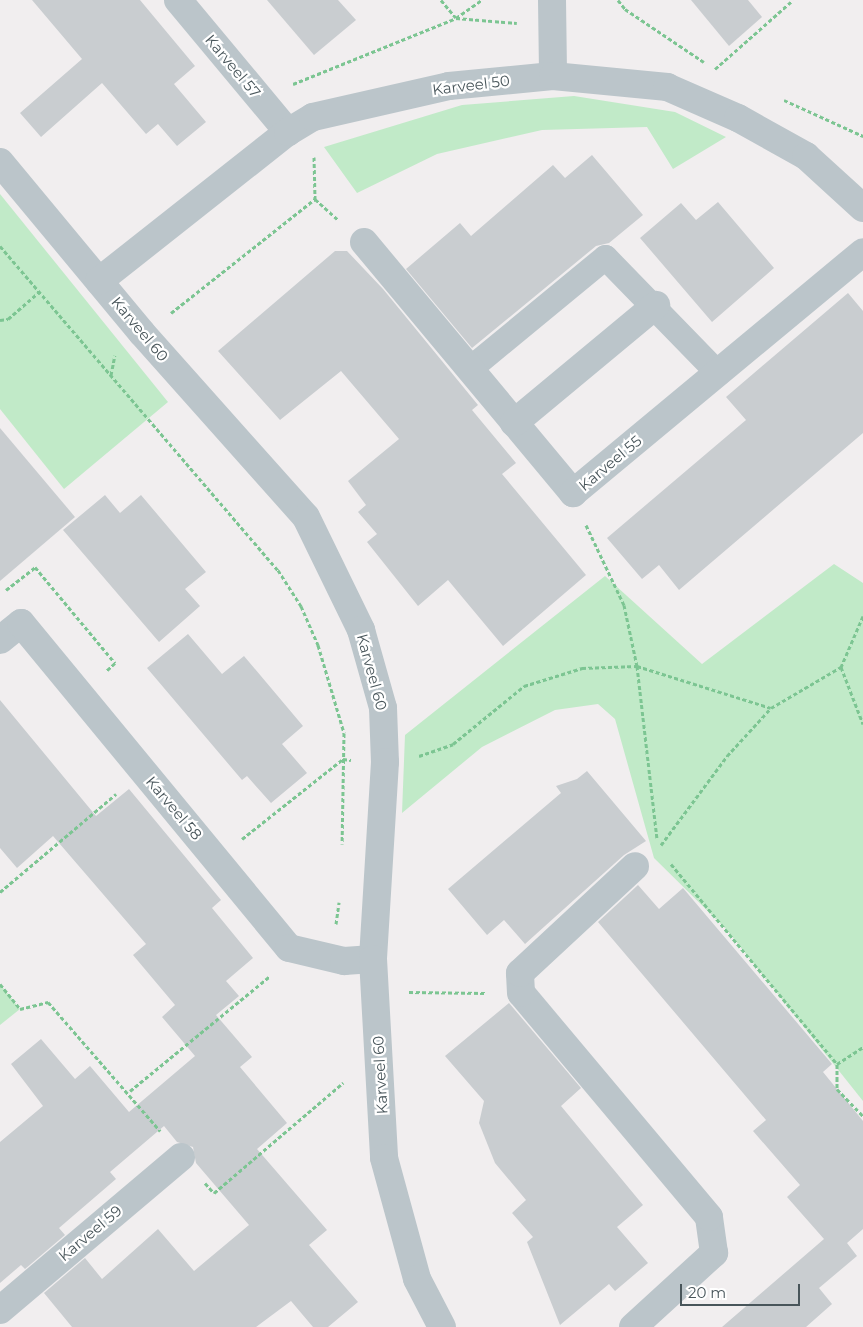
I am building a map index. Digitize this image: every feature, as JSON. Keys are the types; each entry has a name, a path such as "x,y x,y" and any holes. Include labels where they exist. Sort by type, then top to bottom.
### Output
{"street":[{"name":"Karveel 57","path":"178,0 288,132"},
{"path":"552,13 553,76"},
{"name":"Karveel 50","path":"99,281 288,132 314,118 449,86 553,76 667,87 738,118 806,156 863,208"},
{"name":"Karveel 60","path":"0,162 99,281 306,517 361,630 383,708 385,762 373,960 384,1158 417,1279 442,1327"},
{"name":"Karveel 55","path":"364,242 573,493 863,252"},
{"path":"469,368 605,257 656,305 718,373"},
{"path":"514,423 656,305"},
{"name":"Karveel 58","path":"0,640 21,623 289,948"},
{"path":"633,1327 714,1253 710,1217 521,993 520,973 635,866"},
{"path":"289,948 344,961 373,960"},
{"name":"Karveel 59","path":"0,1310 181,1157"}],"path":[{"path":"441,0 456,18"},
{"path":"260,97 456,18 482,0"},
{"path":"618,0 625,9 714,69 723,73"},
{"path":"714,69 793,0"},
{"path":"456,18 552,13"},
{"path":"774,96 863,136"},
{"path":"170,314 315,199 364,242"},
{"path":"0,246 278,570 301,606 318,644 341,724 343,759 342,854"},
{"path":"0,320 8,318 40,292"},
{"path":"573,493 624,605 637,666 658,849 836,1064 837,1089 863,1116"},
{"path":"635,866 658,849 685,817 726,756 771,708 841,667 863,616"},
{"path":"216,859 343,759 385,762 418,757 453,744 524,686 582,668 637,666 771,708"},
{"path":"841,667 863,724"},
{"path":"0,892 143,771"},
{"path":"340,891 335,935 344,961"},
{"path":"130,1091 272,975 289,948"},
{"path":"0,984 20,1009 48,1002 130,1091 181,1157 214,1193 343,1084"},
{"path":"404,992 521,993"},
{"path":"836,1064 863,1046"},
{"path":"343,1074 343,1092"}],"green space":[{"path":"574,96 675,112 726,137 673,169 647,127 542,130 437,154 357,193 324,147 462,105"},
{"path":"0,194 168,402 64,489 0,409"},
{"path":"834,564 863,583 863,1101 726,929 654,858 615,719 598,704 555,710 482,747 402,813 405,735 605,576 702,664"},
{"path":"0,984 20,1009 0,1025"}],"building":[{"path":"32,0 140,0 195,66 174,84 206,122 177,146 158,124 146,134 102,83 41,137 20,113 82,59"},
{"path":"267,0 338,0 356,20 314,55"},
{"path":"691,0 748,0 762,17 729,46"},
{"path":"592,155 643,215 609,243 596,246 472,348 406,269 460,223 471,236 553,165 565,178"},
{"path":"718,202 774,268 712,322 640,238 681,203 696,220"},
{"path":"335,251 347,251 383,289 478,405 472,410 516,463 502,474 586,575 503,646 448,580 418,606 367,542 377,534 358,512 366,505 348,481 399,439 341,371 280,420 218,351"},
{"path":"848,293 863,311 863,433 679,590 659,565 642,579 607,538 746,420 726,397"},
{"path":"0,428 75,517 0,581"},
{"path":"105,495 120,513 141,495 206,572 185,589 200,606 159,642 63,530"},
{"path":"188,634 222,674 244,656 303,726 282,744 307,773 271,803 247,776 242,780 147,668"},
{"path":"0,700 96,816 129,789 221,900 212,908 253,958 226,981 239,996 216,1015 252,1057 240,1067 287,1123 257,1149 327,1230 309,1245 358,1302 328,1327 313,1327 291,1301 256,1327 72,1327 44,1293 85,1258 102,1279 158,1229 194,1271 249,1225 196,1163 193,1147 177,1142 164,1126 110,1172 116,1179 59,1228 65,1235 25,1269 21,1265 0,1283 0,1142 43,1106 11,1064 41,1039 75,1079 90,1066 129,1112 195,1056 162,1017 175,1005 133,955 146,944 53,836 17,868 0,848"},
{"path":"587,771 646,841 624,855 525,944 504,920 487,935 448,889 561,793 556,786 577,779"},
{"path":"638,885 659,909 683,888 832,1064 823,1072 863,1121 863,1229 847,1243 857,1256 819,1288 832,1304 806,1327 722,1327 824,1239 787,1197 800,1185 753,1131 766,1120 598,922"},
{"path":"509,1003 581,1088 561,1106 643,1205 617,1227 648,1263 615,1291 609,1284 560,1325 527,1242 533,1237 512,1213 526,1200 495,1163 479,1123 484,1101 445,1056"}]}
